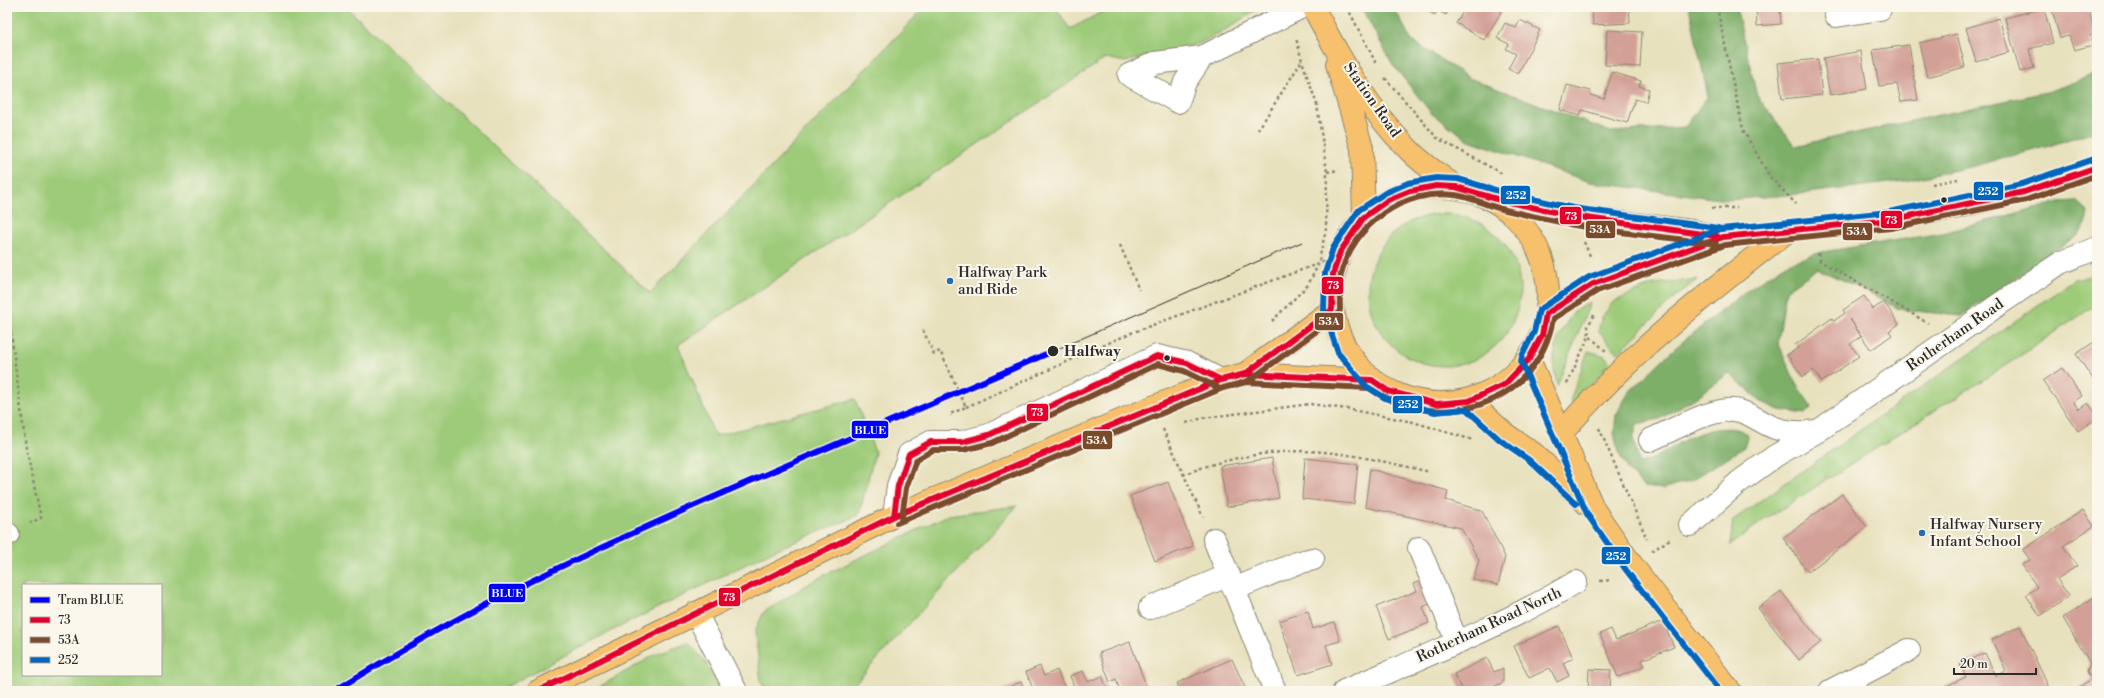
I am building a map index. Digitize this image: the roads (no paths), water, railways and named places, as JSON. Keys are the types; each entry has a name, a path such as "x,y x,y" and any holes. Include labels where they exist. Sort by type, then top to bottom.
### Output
{"main road":[{"name":"Station Road","path":"1313,7 1330,39 1383,121 1408,150 1456,187"},
{"name":"Station Road","path":"1330,39 1362,148 1364,217"},
{"path":"1546,314 1593,284 1722,237 1814,229 1890,220 1954,208 2024,192 2095,173"},
{"path":"1500,200 1525,227 1540,257 1547,284 1546,314 1542,335 1529,359 1505,384 1469,401 1436,404 1388,391 1372,380 1345,348 1332,310 1333,274 1339,256 1364,217 1388,200 1410,191 1436,186 1456,187 1500,200 1572,216 1692,231 1722,237"},
{"path":"1561,434 1623,367 1716,285 1788,231"},
{"path":"1245,374 1332,310"},
{"path":"1529,359 1594,510 1632,565 1730,691"},
{"path":"538,691 894,516 1221,380 1245,374 1372,380"},
{"path":"1469,401 1505,434 1534,454 1594,510"}],"street":[{"path":"1836,16 1883,8"},
{"path":"1202,57 1185,82 1178,102 1129,75 1155,63 1202,57 1293,11"},
{"name":"Rotherham Road","path":"1690,525 1739,482 1775,456 1818,431 2060,263 2097,248"},
{"path":"894,516 898,486 909,454 931,442 962,442 989,435 1157,356 1187,363 1221,380"},
{"path":"1650,440 1694,420 1727,410 1746,413 1775,428 1799,433 1818,431"},
{"path":"1214,539 1275,691"},
{"path":"1419,548 1457,642"},
{"path":"1150,608 1231,582 1297,563 1313,560"},
{"name":"Rotherham Road North","path":"1344,691 1457,642 1555,595 1576,582"},
{"path":"696,613 736,691"},
{"path":"1830,691 1908,650"}],"tram line":[{"path":"1053,351 1302,242"},
{"name":"BLUE","path":"334,691 469,613 581,557 715,496 1053,351"}],"place":[{"name":"Halfway Park and Ride","path":"950,281"},
{"name":"Halfway","path":"1053,351"},
{"name":"Halfway Nursery Infant School","path":"1922,533"}]}
